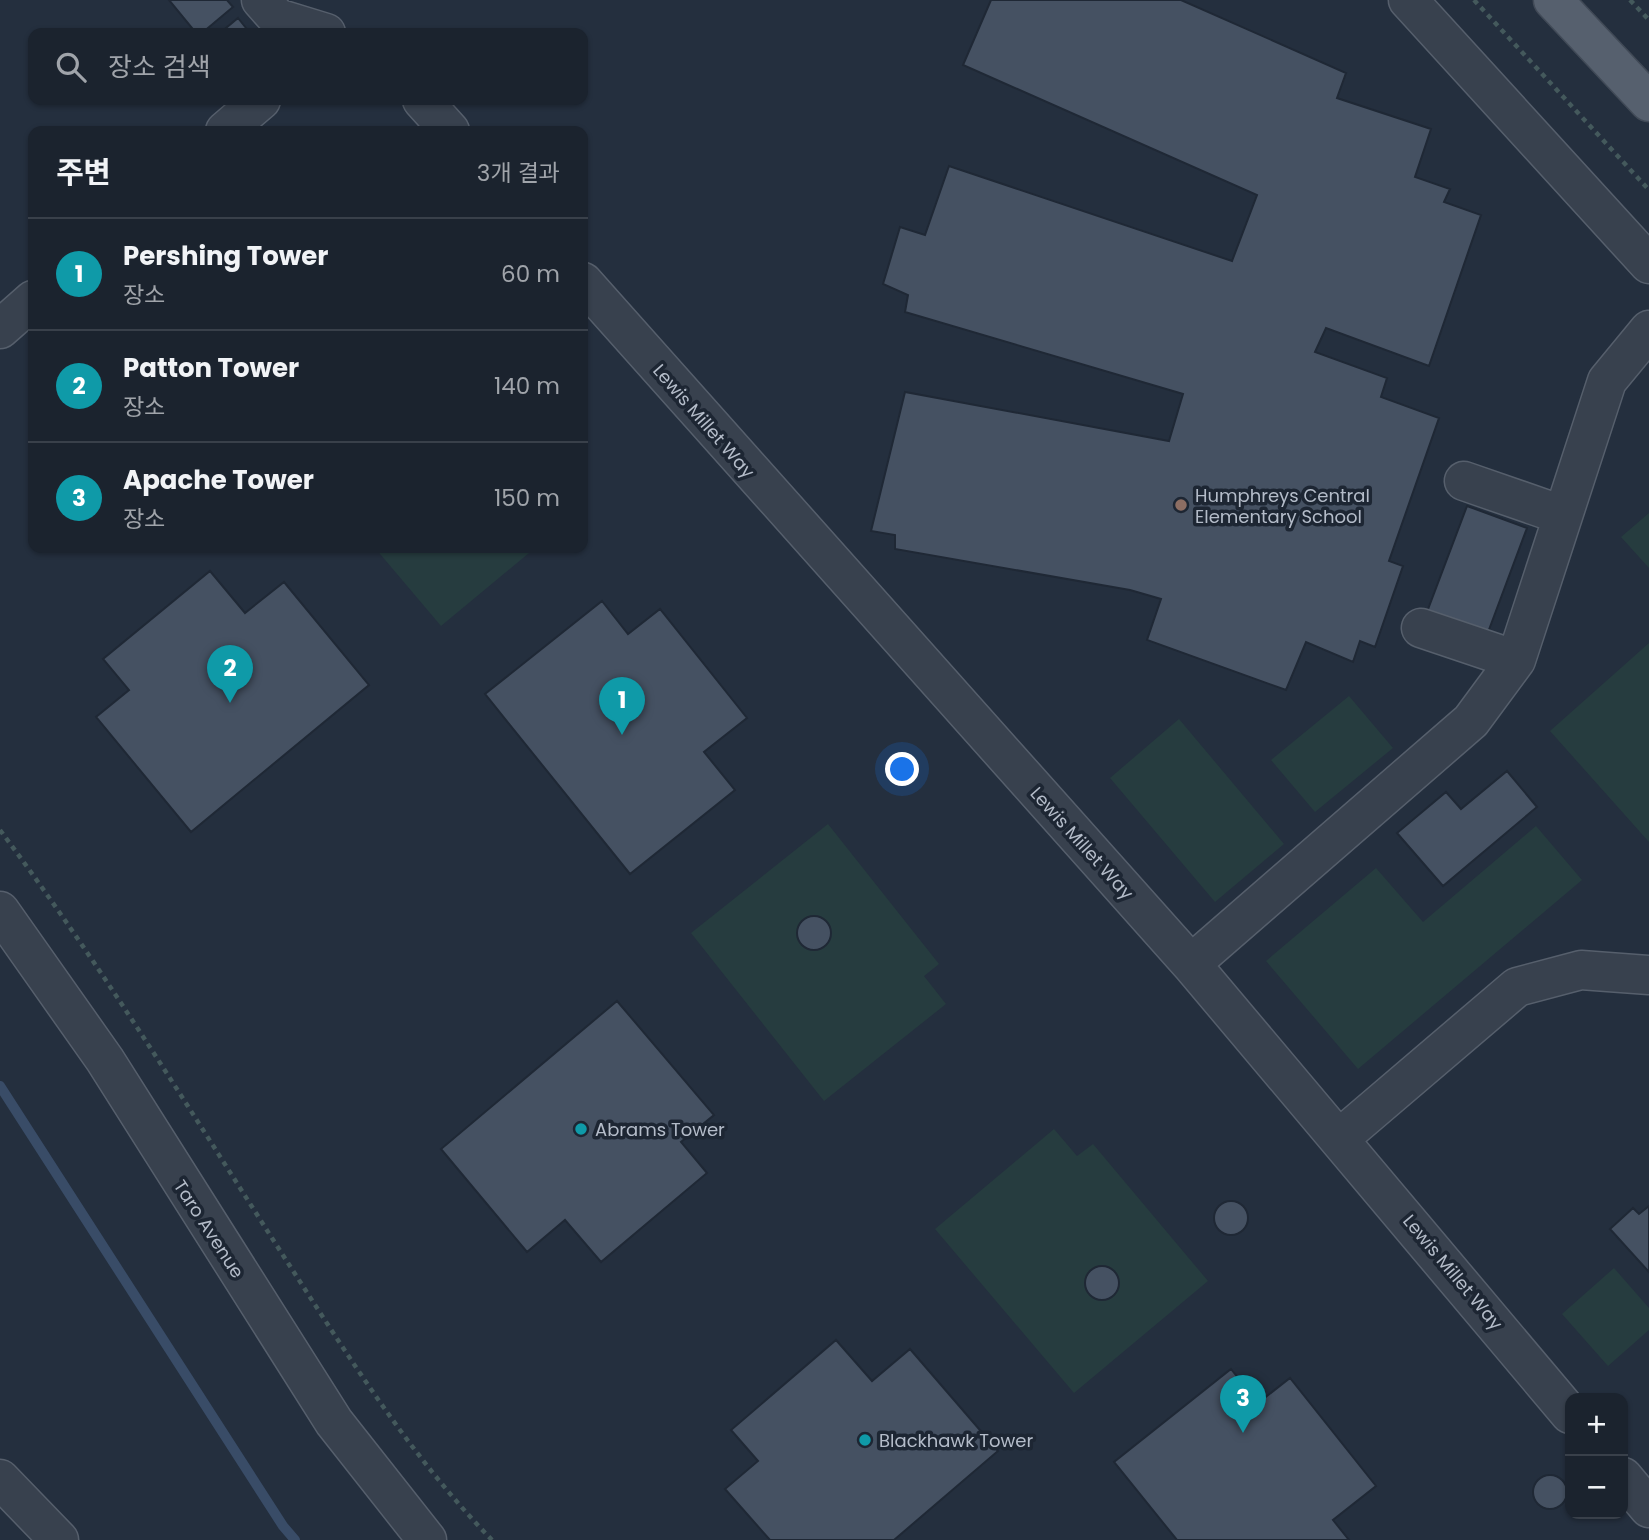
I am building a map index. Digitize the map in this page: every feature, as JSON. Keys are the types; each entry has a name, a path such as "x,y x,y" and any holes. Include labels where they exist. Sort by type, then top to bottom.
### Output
{"main road":[{"path":"1553,0 1649,102"}],"street":[{"path":"261,0 276,18 309,28"},
{"path":"1408,0 1649,264"},
{"path":"231,126 255,105"},
{"path":"427,105 445,126"},
{"name":"Lewis Millet Way","path":"588,288 1191,964 1565,1408"},
{"path":"0,329 28,304"},
{"path":"1191,964 1471,721 1516,660 1606,381 1649,330"},
{"path":"1464,481 1562,515"},
{"path":"1421,628 1516,660"},
{"name":"Taro Avenue","path":"0,911 105,1060 334,1422 427,1540"},
{"path":"1340,1138 1517,987 1581,970 1649,975"},
{"path":"0,1479 59,1540"},
{"path":"1628,1483 1649,1508"}],"path":[{"path":"1474,0 1649,190"},
{"path":"1630,0 1649,20"},
{"path":"0,830 61,911 181,1092 373,1395 492,1540"}],"green space":[{"path":"1649,513 1649,568 1621,537"},
{"path":"379,553 529,553 441,626"},
{"path":"1649,643 1649,842 1550,731"},
{"path":"1349,696 1393,748 1315,812 1271,760"},
{"path":"1179,719 1284,844 1215,902 1110,778"},
{"path":"828,824 939,964 924,976 946,1004 824,1101 691,933"},
{"path":"1536,826 1582,880 1358,1069 1266,961 1376,868 1423,922"},
{"path":"1054,1129 1077,1156 1093,1144 1208,1281 1074,1393 935,1229"},
{"path":"1614,1268 1649,1308 1649,1330 1608,1366 1562,1314"}],"building":[{"path":"169,0 227,0 233,7 208,28 192,28"},
{"path":"991,0 1181,0 1346,73 1337,98 1431,129 1415,177 1450,189 1444,202 1481,215 1429,366 1326,328 1315,352 1387,378 1381,397 1439,418 1389,561 1403,566 1375,647 1360,641 1353,662 1306,642 1286,690 1147,640 1161,599 1130,590 895,549 895,535 871,531 905,392 1169,441 1183,394 905,312 908,295 883,284 900,227 925,235 949,166 1232,261 1257,195 963,65"},
{"path":"238,18 246,28 226,28"},
{"path":"1467,506 1527,528 1487,635 1427,612"},
{"path":"210,571 245,613 284,582 369,685 191,832 96,717 129,690 103,659"},
{"path":"602,601 628,634 660,609 747,718 704,752 735,790 630,874 485,694"},
{"path":"1507,771 1537,807 1443,886 1397,833 1446,792 1461,809"},
{"path":"814,916 826,921 831,933 826,945 814,950 802,945 797,933 802,921"},
{"name":"Abrams Tower","path":"617,1001 714,1115 681,1142 707,1173 601,1262 565,1220 527,1252 441,1149"},
{"path":"1231,1201 1243,1206 1248,1218 1243,1230 1231,1235 1219,1230 1214,1218 1219,1206"},
{"path":"1649,1206 1649,1272 1610,1229 1633,1208 1639,1214"},
{"path":"1102,1266 1114,1271 1119,1283 1114,1295 1102,1300 1090,1295 1085,1283 1090,1271"},
{"name":"Blackhawk Tower","path":"836,1340 872,1381 910,1349 998,1451 894,1540 770,1540 725,1489 758,1461 731,1430"},
{"path":"1231,1369 1258,1403 1290,1378 1376,1486 1333,1520 1349,1540 1177,1540 1114,1462"},
{"path":"1550,1475 1565,1484 1565,1500 1562,1504 1550,1509 1538,1504 1533,1492 1538,1480"}],"waterway":[{"path":"0,1086 283,1526 295,1540"}],"place":[{"name":"Humphreys Central Elementary School","path":"1181,505"},
{"name":"Patton Tower","path":"230,703"},
{"name":"Pershing Tower","path":"622,735"},
{"name":"Abrams Tower","path":"581,1129"},
{"name":"Apache Tower","path":"1243,1433"},
{"name":"Blackhawk Tower","path":"865,1440"}]}
